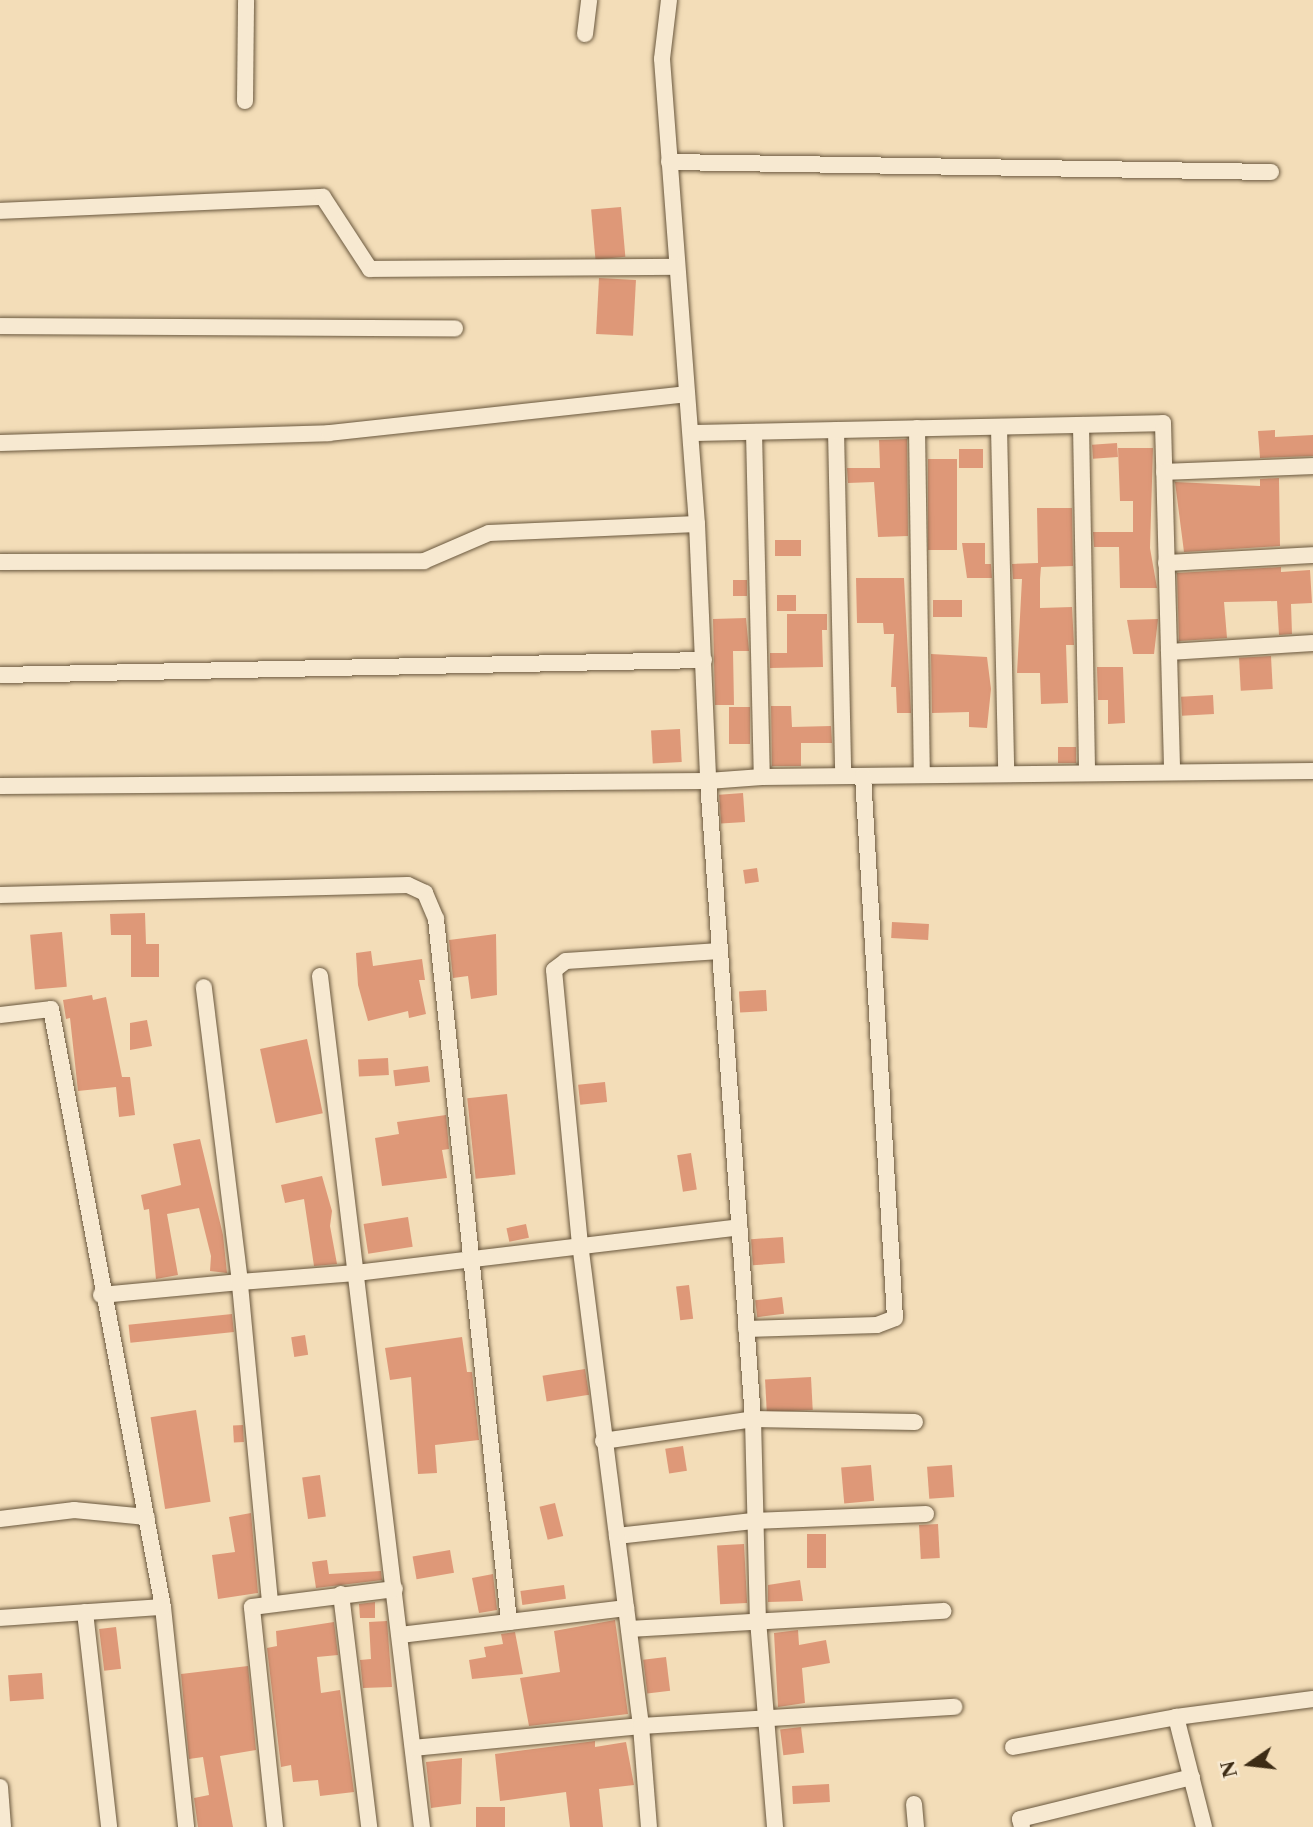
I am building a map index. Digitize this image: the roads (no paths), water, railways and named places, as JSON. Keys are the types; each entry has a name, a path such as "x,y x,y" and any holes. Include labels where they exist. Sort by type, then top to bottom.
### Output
{"street":[{"path":"245,101 246,0"},
{"path":"586,34 589,0"},
{"path":"670,0 662,59 697,524 708,781 752,1419 758,1620 775,1827"},
{"path":"669,162 1271,172"},
{"path":"0,211 323,197 370,269 677,267"},
{"path":"0,326 455,328"},
{"path":"0,443 329,433 687,394"},
{"path":"691,433 1163,423 1171,772"},
{"path":"1081,425 1087,773"},
{"path":"999,427 1006,774"},
{"path":"918,428 922,775"},
{"path":"836,430 843,776"},
{"path":"754,432 762,777"},
{"path":"1164,472 1313,466"},
{"path":"0,562 424,561 489,533 697,524"},
{"path":"1166,563 1313,555"},
{"path":"1169,652 1313,643"},
{"path":"0,675 704,660"},
{"path":"0,786 708,781 762,777 1313,771"},
{"path":"746,1329 877,1325 895,1318 863,776"},
{"path":"0,895 417,886 436,919 469,1258 509,1622"},
{"path":"649,1827 641,1726 580,1245 554,970 566,961 720,951"},
{"path":"320,976 422,1827"},
{"path":"204,987 240,1282 270,1602"},
{"path":"0,1015 51,1009 101,1295 163,1607 186,1827"},
{"path":"101,1295 356,1273 739,1227"},
{"path":"603,1441 752,1419 915,1422"},
{"path":"0,1519 74,1510 147,1517"},
{"path":"617,1536 753,1521 926,1514"},
{"path":"275,1827 250,1612 256,1604 394,1589"},
{"path":"341,1594 369,1827"},
{"path":"0,1618 163,1607"},
{"path":"400,1635 626,1608"},
{"path":"629,1629 943,1611"},
{"path":"85,1612 109,1827"},
{"path":"1013,1747 1176,1717 1313,1699"},
{"path":"413,1748 765,1715 954,1707"},
{"path":"1176,1717 1204,1827"},
{"path":"1022,1827 1020,1819 1192,1777"},
{"path":"0,1787 3,1827"},
{"path":"914,1804 916,1827"}]}
